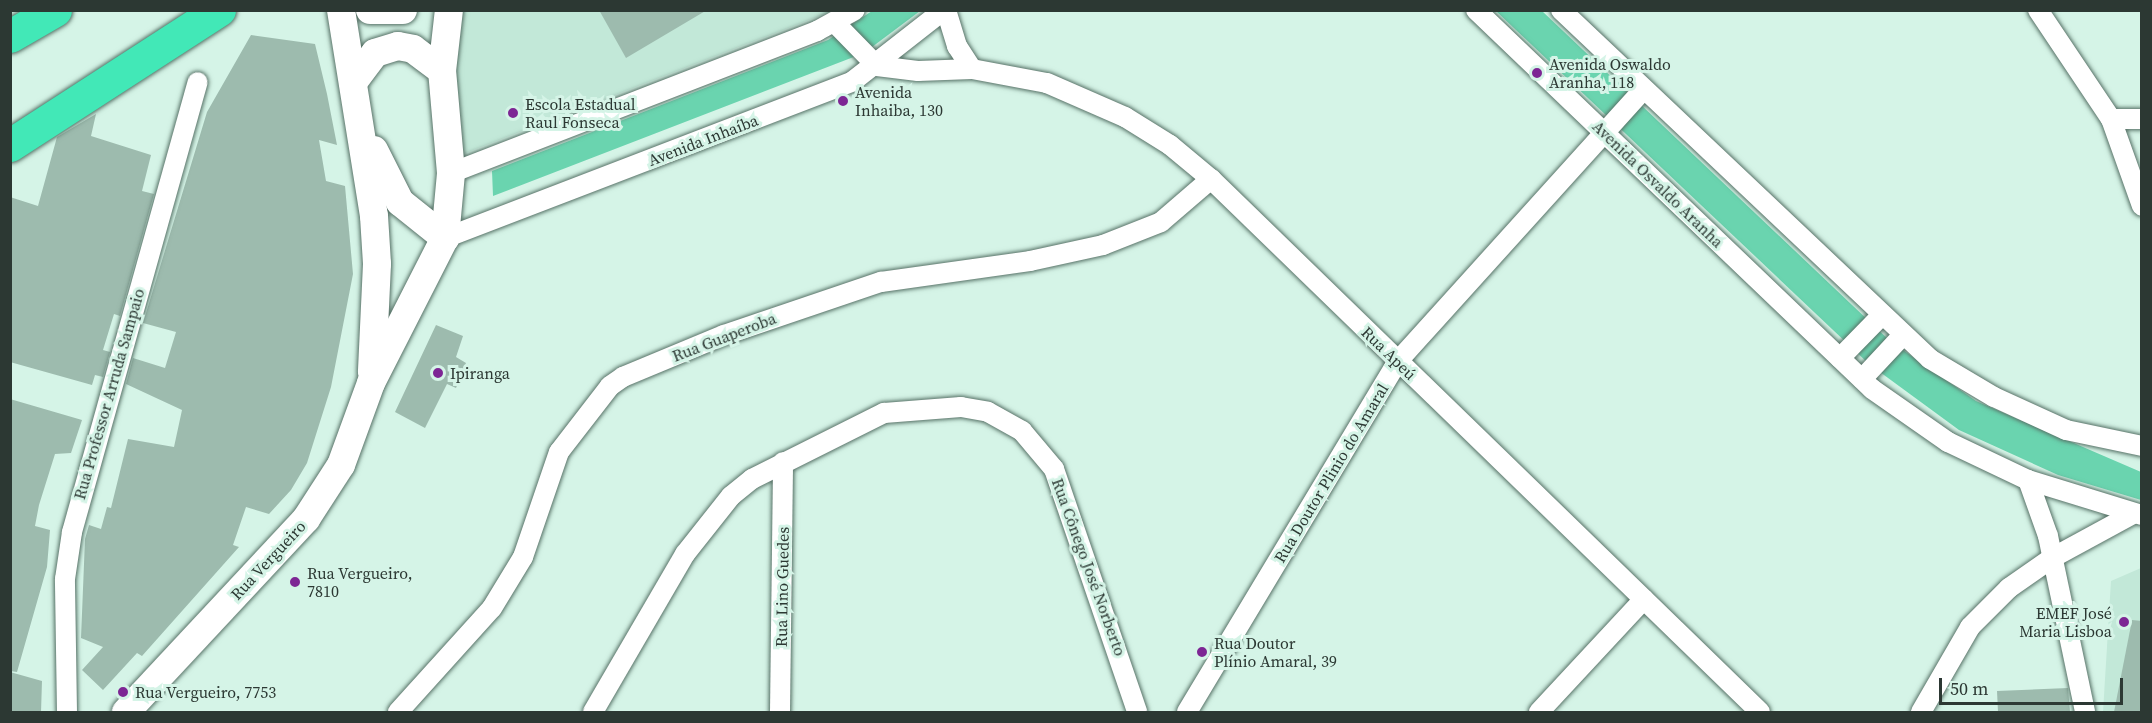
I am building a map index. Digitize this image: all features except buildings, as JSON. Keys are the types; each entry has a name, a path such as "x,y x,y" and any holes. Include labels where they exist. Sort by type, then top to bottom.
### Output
{"highway":[{"path":"10,36 55,10"},
{"path":"10,145 219,10"}],"main road":[{"name":"Rua Vergueiro","path":"341,10 360,114 377,264 371,383"},
{"path":"370,10 403,10"},
{"name":"Rua Vergueiro","path":"126,712 306,519 341,465 371,383 445,238 451,173 442,71 449,10"},
{"path":"354,81 375,53 398,46 418,52 442,71"},
{"path":"360,114 400,202 445,238"}],"street":[{"path":"451,173 835,23 855,10"},
{"path":"945,10 957,46 972,69"},
{"name":"Avenida Inhaíba","path":"445,238 819,96 877,66 945,10"},
{"name":"Avenida Osvaldo Aranha","path":"1476,10 1862,379 1948,442 2028,480 2137,514"},
{"path":"1561,10 1881,316 1930,359 1994,397 2066,430 2142,446"},
{"path":"2038,10 2111,118 2142,206"},
{"path":"835,23 877,66"},
{"name":"Rua Apeú","path":"877,66 918,71 972,69 1047,83 1090,100 1170,146 1211,179 1761,712"},
{"name":"Rua Professor Arruda Sampaio","path":"66,712 65,591 72,532 198,82"},
{"name":"Rua Doutor Plinio do Amaral","path":"1186,712 1398,361 1643,90"},
{"path":"2111,118 2142,119"},
{"name":"Rua Guaperoba","path":"398,712 492,608 523,557 559,452 603,395 623,377 724,335 881,282 1030,261 1103,245 1161,222 1211,179"},
{"path":"1840,358 1881,316"},
{"path":"1862,379 1903,335"},
{"name":"Rua Cônego José Norberto","path":"593,712 699,532 731,496 783,462 884,413 923,407 988,412 1022,431 1054,469 1137,712"},
{"name":"Rua Lino Guedes","path":"780,712 783,462"},
{"path":"2028,480 2042,511 2085,712"},
{"path":"1920,712 1970,627 2009,588 2052,558 2137,514"},
{"path":"1539,712 1644,599"}],"shaded area":[{"name":"Escola Estadual Raul Fonseca","path":"461,11 832,11 463,154 455,72"},
{"name":"EMEF José Maria Lisboa","path":"2141,568 2141,712 2103,712 2111,581"}],"green space":[{"path":"872,11 920,11 864,53 493,196 492,171 828,40"},
{"path":"1496,11 1542,11 1890,341 1976,401 2141,472 2141,500 2058,475 1959,430 1869,364"}],"place":[{"name":"Avenida Oswaldo Aranha, 118","path":"1537,73"},
{"name":"Avenida Inhaiba, 130","path":"843,101"},
{"name":"Escola Estadual Raul Fonseca","path":"513,113"},
{"name":"Ipiranga","path":"438,373"},
{"name":"Rua Vergueiro, 7810","path":"295,582"},
{"name":"EMEF José Maria Lisboa","path":"2124,622"},
{"name":"Rua Doutor Plínio Amaral, 39","path":"1202,652"},
{"name":"Rua Vergueiro, 7753","path":"123,692"}]}
